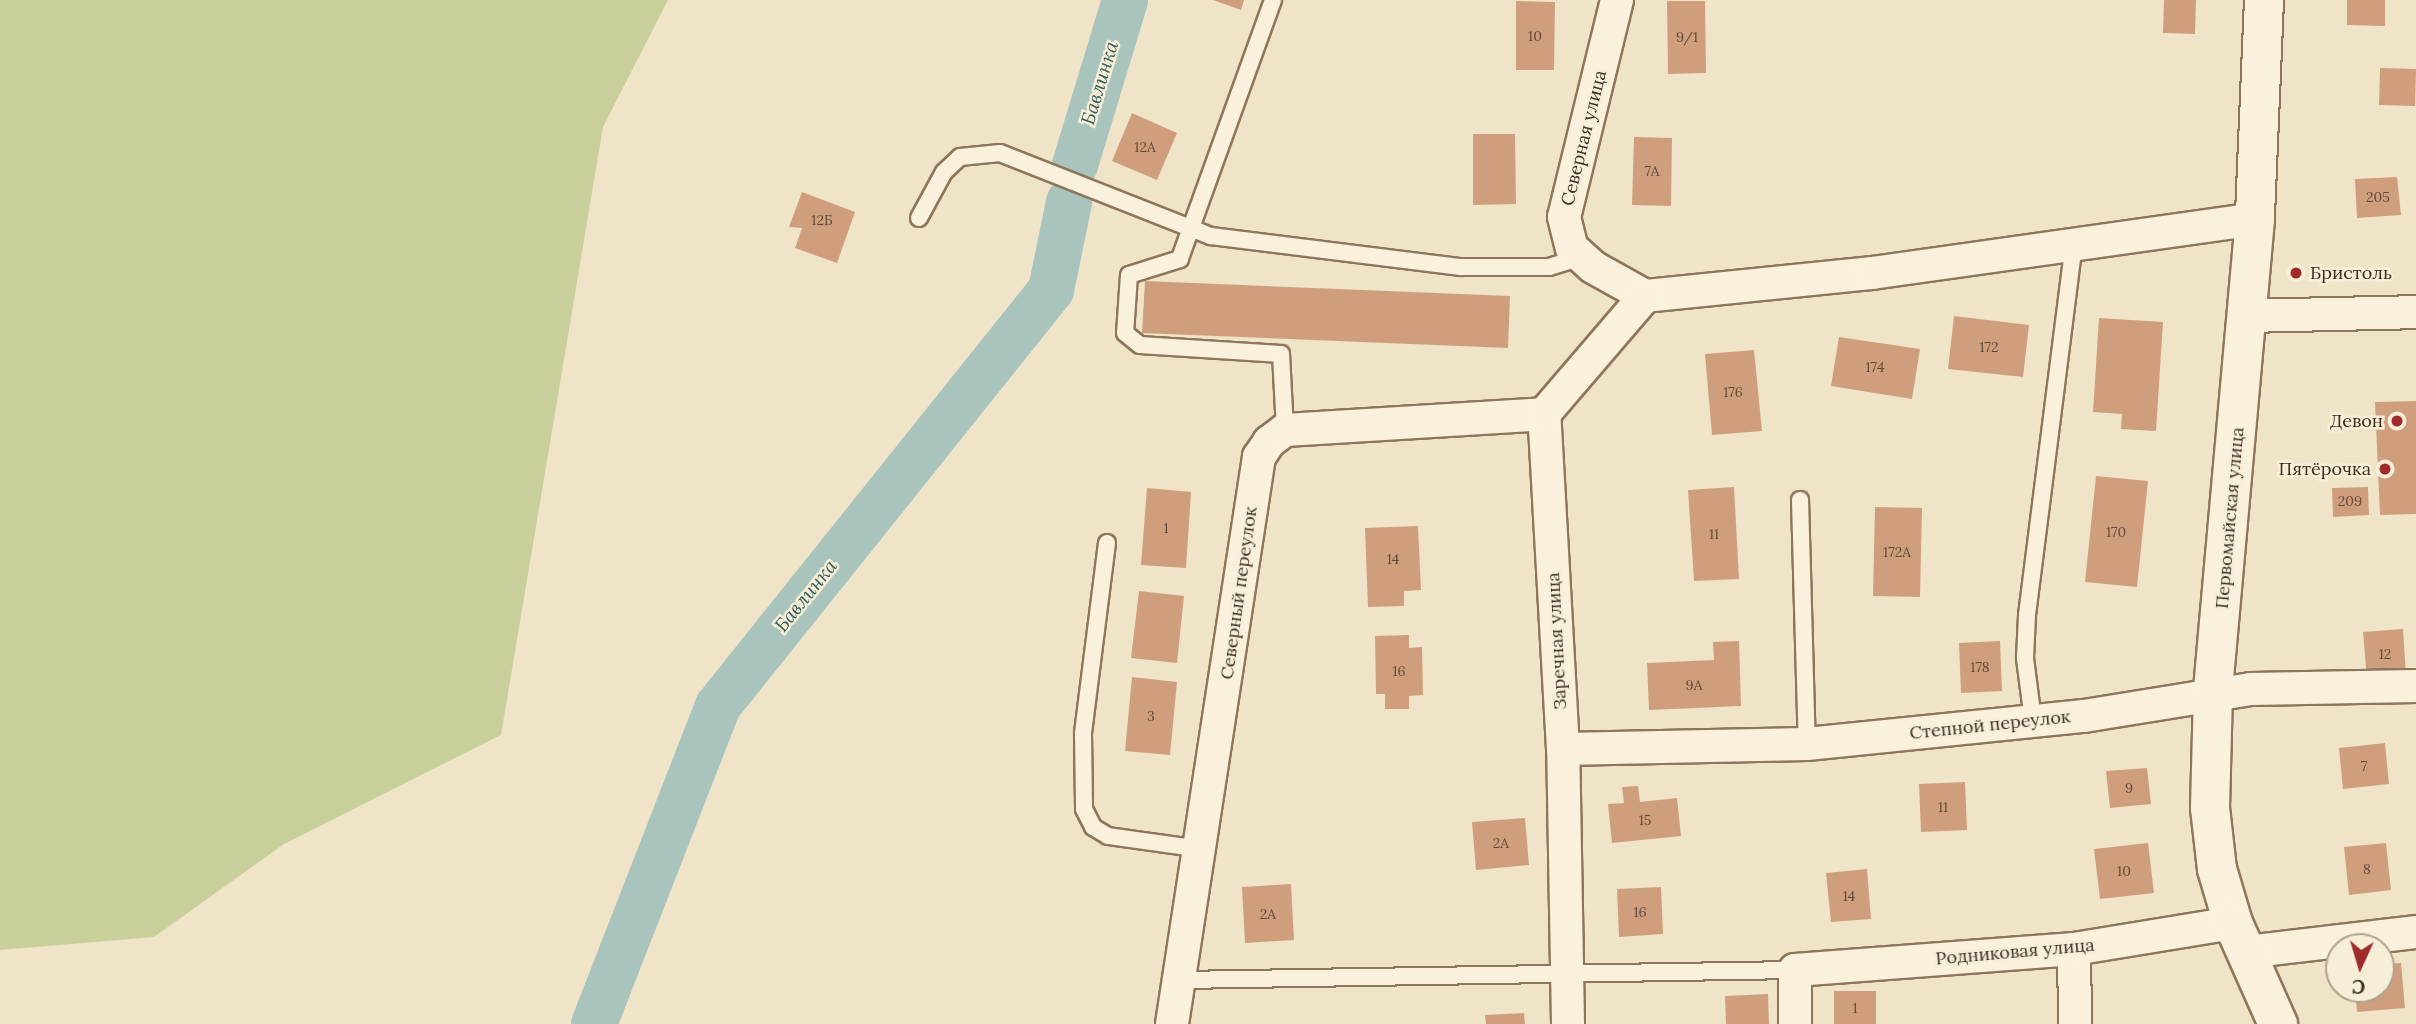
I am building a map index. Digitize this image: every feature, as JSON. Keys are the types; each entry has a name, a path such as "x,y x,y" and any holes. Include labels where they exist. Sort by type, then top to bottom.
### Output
{"street":[{"name":"Северная улица","path":"1587,262 1569,242 1564,217 1617,0"},
{"name":"Первомайская улица","path":"2264,0 2255,219 2213,693 2210,808 2217,869 2239,937 2278,1024"},
{"path":"1587,262 1645,296 1872,273 2255,219"},
{"path":"1285,430 1544,414 1645,296"},
{"path":"2246,316 2416,312"},
{"name":"Заречная улица","path":"1544,414 1563,749 1568,1024"},
{"name":"Северный переулок","path":"1172,1024 1201,849 1259,457 1269,442 1285,430"},
{"name":"Степной переулок","path":"1563,749 1807,744 2033,720 2213,693 2416,686"},
{"name":"Родниковая улица","path":"1795,970 2239,937 2416,932"},
{"path":"2074,949 2075,1024"},
{"path":"1795,970 1796,1024"}],"lane":[{"path":"1273,0 1180,259 1129,275 1125,333 1140,345 1281,355 1285,430"},
{"path":"919,218 944,173 960,157 1000,153 1211,236 1461,267 1549,267 1587,262"},
{"path":"2033,720 2025,658 2027,615 2074,245"},
{"path":"1800,500 1807,744"},
{"path":"1107,543 1083,734 1084,809 1093,827 1108,836 1201,849"},
{"path":"1180,980 1396,980 1795,970"}],"green space":[{"path":"0,0 668,0 603,127 501,735 284,844 154,937 0,950"}],"building":[{"path":"1213,0 1244,0 1241,10"},
{"path":"2164,0 2196,0 2195,34 2163,33"},
{"path":"2347,0 2385,0 2385,26 2347,25"},
{"path":"1516,1 1555,2 1554,70 1516,70"},
{"path":"1667,1 1705,1 1706,73 1668,74"},
{"path":"2380,68 2416,69 2415,106 2379,105"},
{"path":"1132,113 1177,133 1157,180 1112,161"},
{"path":"1473,134 1515,134 1516,204 1473,205"},
{"path":"1634,137 1672,138 1671,206 1632,205"},
{"path":"2397,177 2401,215 2357,218 2355,179"},
{"path":"802,192 855,212 837,263 795,248 802,228 789,227"},
{"path":"1145,281 1510,296 1508,348 1142,333"},
{"path":"1954,316 2029,325 2023,377 1948,369"},
{"path":"2099,318 2163,322 2156,431 2121,429 2122,414 2093,412"},
{"path":"1839,337 1920,349 1912,399 1831,386"},
{"path":"1754,350 1762,431 1712,435 1705,354"},
{"path":"2416,401 2416,514 2380,515 2375,402"},
{"path":"2096,476 2148,481 2137,587 2085,582"},
{"path":"1734,487 1739,579 1694,581 1688,490"},
{"path":"2368,487 2369,515 2333,517 2332,488"},
{"path":"1147,488 1191,492 1186,568 1141,565"},
{"path":"1875,507 1922,508 1920,597 1873,596"},
{"path":"1418,526 1421,590 1404,591 1404,606 1368,607 1365,528"},
{"path":"1139,591 1184,596 1177,663 1131,658"},
{"path":"2403,629 2406,675 2367,679 2363,632"},
{"path":"1409,635 1409,648 1422,647 1423,695 1409,696 1409,709 1385,709 1385,694 1376,694 1375,636"},
{"path":"1739,641 1741,706 1649,710 1647,663 1714,660 1713,642"},
{"path":"2000,641 2002,691 1961,693 1959,643"},
{"path":"1132,677 1177,682 1170,755 1125,751"},
{"path":"2385,743 2389,784 2343,789 2339,748"},
{"path":"2147,768 2151,804 2110,808 2106,771"},
{"path":"1965,782 1967,830 1921,832 1919,784"},
{"path":"1638,786 1640,802 1677,798 1681,836 1612,843 1608,804 1624,803 1622,787"},
{"path":"1525,818 1529,865 1476,870 1472,822"},
{"path":"2148,843 2154,893 2100,899 2094,849"},
{"path":"2386,843 2391,890 2349,895 2344,847"},
{"path":"1867,869 1871,919 1831,922 1826,873"},
{"path":"1291,884 1294,940 1245,943 1242,887"},
{"path":"1661,887 1663,934 1619,937 1617,889"},
{"path":"2395,963 2401,963 2405,1008 2357,1012 2356,1003 2395,1003"},
{"path":"1834,991 1876,991 1876,1024 1834,1024"},
{"path":"1768,994 1769,1024 1726,1024 1725,996"},
{"path":"1524,1013 1525,1024 1486,1024 1485,1015"}],"waterway":[{"name":"Бавлинка","path":"1075,165 1125,0"},
{"name":"Бавлинка","path":"594,1024 718,706 1051,290 1069,202"}],"place":[{"name":"Бристоль","path":"2296,273"},
{"name":"Девон","path":"2397,421"},
{"name":"Пятёрочка","path":"2385,469"}]}
